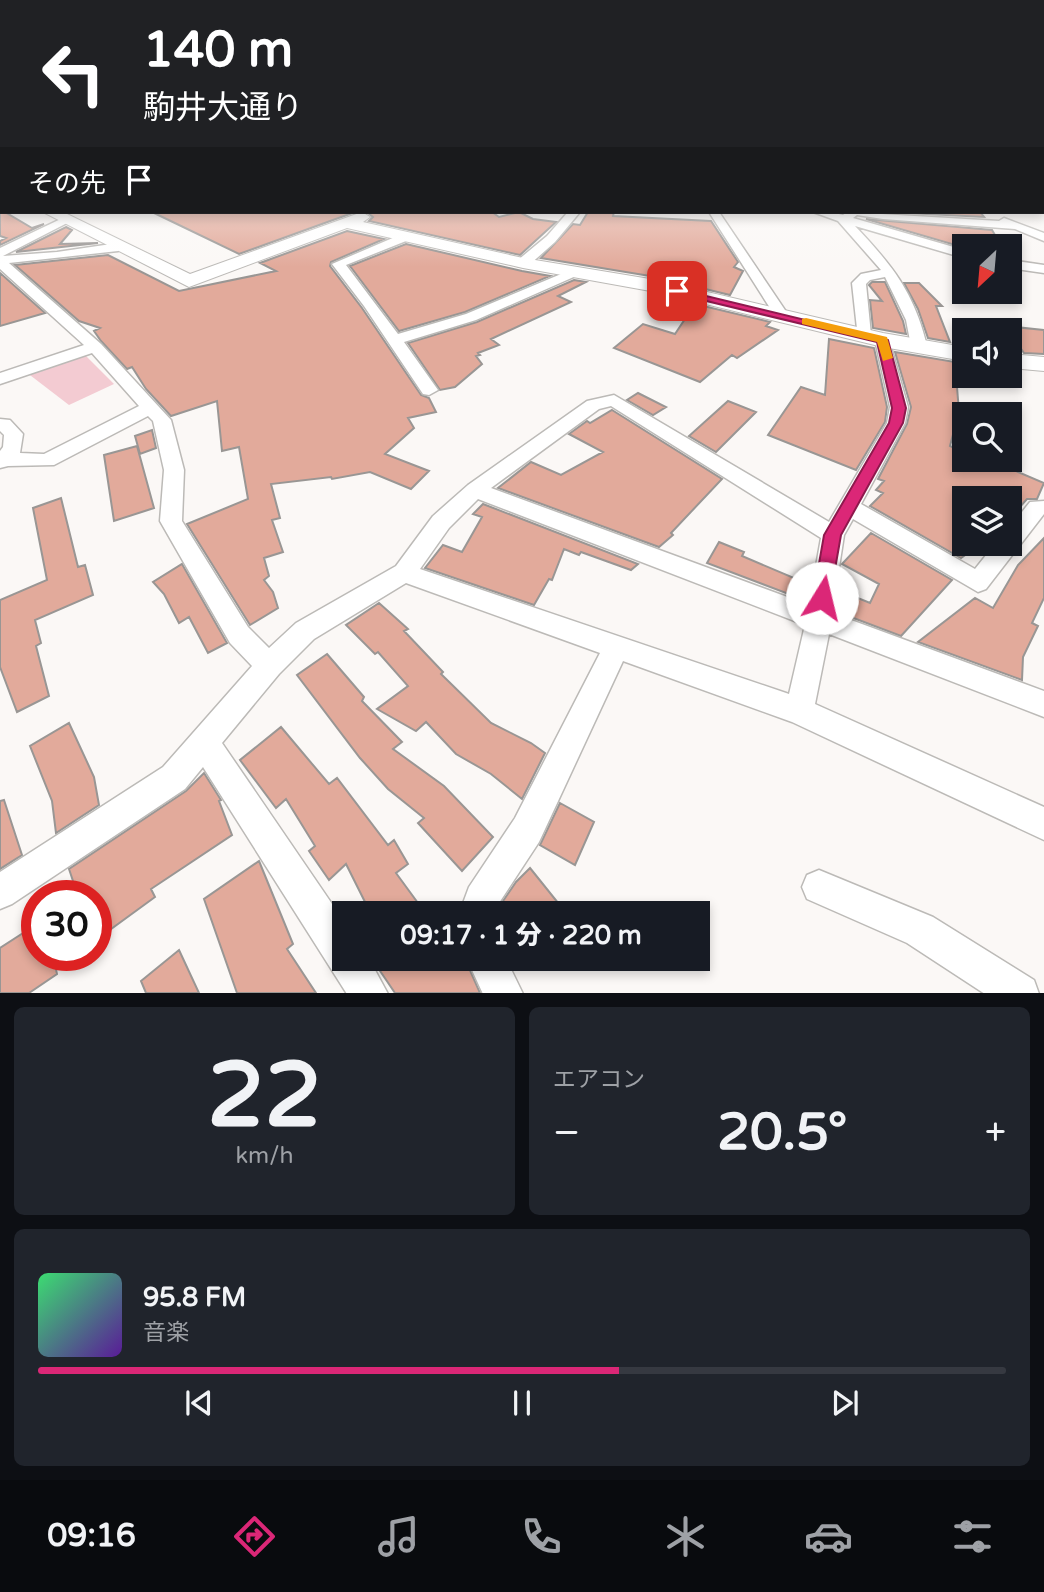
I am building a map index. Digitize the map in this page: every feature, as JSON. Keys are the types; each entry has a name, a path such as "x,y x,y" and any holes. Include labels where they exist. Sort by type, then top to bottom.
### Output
{"street":[{"path":"0,253 59,216 189,281 370,214"},
{"path":"523,263 551,239 572,214"},
{"path":"715,214 782,316"},
{"path":"873,214 1014,226"},
{"path":"1003,214 998,219 1044,237"},
{"path":"848,216 952,250"},
{"path":"848,216 890,272 913,320 919,346"},
{"path":"345,223 402,238 523,263 656,286 873,337 952,352"},
{"path":"402,238 338,264 429,390"},
{"path":"0,261 118,247"},
{"path":"0,261 95,347 162,420 170,447 175,488 170,521 239,635 269,666"},
{"path":"1022,266 1044,269"},
{"path":"394,340 492,309 578,272"},
{"path":"799,711 819,619 833,535 896,423 899,408 873,337 859,283 866,277 890,272"},
{"path":"0,379 95,347"},
{"path":"1022,362 1044,364"},
{"path":"0,892 174,778 269,666 305,631 404,573 441,522 475,490 593,405 614,400 833,535"},
{"path":"2,460 47,460 151,407"},
{"path":"0,425 3,424 14,434 13,449 2,460"},
{"path":"475,490 1044,704"},
{"path":"849,507 978,582 999,556"},
{"path":"1022,527 1038,507"},
{"path":"404,573 500,609 617,646 799,711 1044,824"},
{"path":"481,901 527,830 617,646"},
{"path":"205,743 332,936"},
{"path":"819,887 920,930 1020,993"},
{"path":"355,971 369,993"},
{"path":"492,971 504,993"}],"shaded area":[{"path":"83,353 114,384 69,405 26,372"}],"building":[{"path":"0,214 8,214 32,228 44,224 0,245 0,241 6,238 0,236"},
{"path":"156,214 349,214 239,254"},
{"path":"369,214 495,214 499,217 523,214 533,219 556,222 520,255 369,221 373,217"},
{"path":"587,214 711,221 738,262 734,267 743,271 730,295 656,277 541,258 573,224 580,225"},
{"path":"926,214 982,214 984,217"},
{"path":"866,219 992,230 994,234 952,234 952,244"},
{"path":"66,227 72,230 60,244 98,243 16,252"},
{"path":"347,231 384,239 331,262 330,266 421,395 429,398 436,412 408,418 414,428 385,454 429,471 411,489 370,472 332,479 271,484 280,518 272,520 283,552 264,558 269,576 264,580 273,592 278,608 250,625 187,524 248,499 239,447 222,451 217,401 171,416 146,389 132,367 127,369 101,341 94,331 100,328 79,321 15,265 108,255 179,291 276,271 260,263"},
{"path":"406,244 550,276 465,312 399,331 350,266"},
{"path":"0,273 45,313 0,326"},
{"path":"574,280 586,282 558,296 571,302 491,339 499,345 478,353 480,355 476,356 482,364 455,387 440,390 408,343 477,322"},
{"path":"872,282 885,282 906,334 873,328 870,300 882,301 869,285"},
{"path":"904,283 919,283 942,306 936,306 950,342 928,338 918,309"},
{"path":"695,304 770,322 766,326 778,330 737,358 732,355 700,382 614,348 643,324 675,334"},
{"path":"1022,328 1044,330 1044,354 1024,353"},
{"path":"829,339 874,348 887,407 885,422 856,470 768,435 801,387 825,395"},
{"path":"895,352 952,362 952,388 957,388 958,402 952,402 952,472 1018,472 1044,483 1037,499 1027,499 1022,505 1022,486 952,486 952,553 870,506 883,493 876,490 884,481 878,479 907,424 911,407"},
{"path":"638,393 666,407 653,415 627,400"},
{"path":"728,401 756,412 716,452 689,436"},
{"path":"612,410 722,479 671,533 673,535 659,547 498,488 531,462 561,475 603,452 569,434 587,421 590,423"},
{"path":"152,430 156,448 140,454 135,436"},
{"path":"137,446 154,508 114,521 104,455"},
{"path":"61,498 78,567 85,565 93,595 35,620 41,643 36,646 49,696 17,712 0,667 0,600 47,580 33,508"},
{"path":"483,504 638,564 631,570 581,552 579,555 564,549 552,580 549,579 534,605 425,568 443,545 462,552 482,517 473,514"},
{"path":"871,533 952,580 901,636 835,611 838,590 870,603 879,584 842,564"},
{"path":"1044,538 1044,598 1032,623 1038,626 1023,657 1022,680 918,642 975,598 993,608 1018,565"},
{"path":"719,542 744,552 742,556 796,579 798,574 811,579 807,601 707,563"},
{"path":"182,564 227,643 208,653 189,617 179,623 164,594 153,582"},
{"path":"379,603 408,629 404,631 443,672 441,674 491,723 545,753 522,799 491,774 456,754 426,722 416,731 377,709 408,686 378,652 375,654 346,625"},
{"path":"327,654 364,697 362,701 402,742 393,749 444,786 493,837 462,871 418,823 424,818 388,789 360,758 297,675"},
{"path":"69,723 94,777 99,805 56,833 52,801 30,746"},
{"path":"281,727 329,784 337,778 388,845 394,840 408,864 396,873 416,901 364,901 346,864 329,880 309,851 315,846 286,799 276,808 240,760"},
{"path":"204,773 221,800 219,801 232,835 151,889 155,897 112,928 112,880 73,880 69,869 186,791"},
{"path":"4,800 22,855 0,869 0,801"},
{"path":"560,803 594,822 575,865 540,845"},
{"path":"259,861 293,944 287,949 316,993 237,993 204,899"},
{"path":"530,868 557,901 503,901"},
{"path":"21,934 21,971 56,971 57,974 29,993 0,993 0,948"},
{"path":"179,950 199,993 146,993 141,981"},
{"path":"380,971 470,971 480,993 395,993"}],"slow traffic":[{"path":"806,321 883,340 887,358"}],"route":[{"path":"677,291 883,340 899,408 896,423 833,535 822,598"}]}
